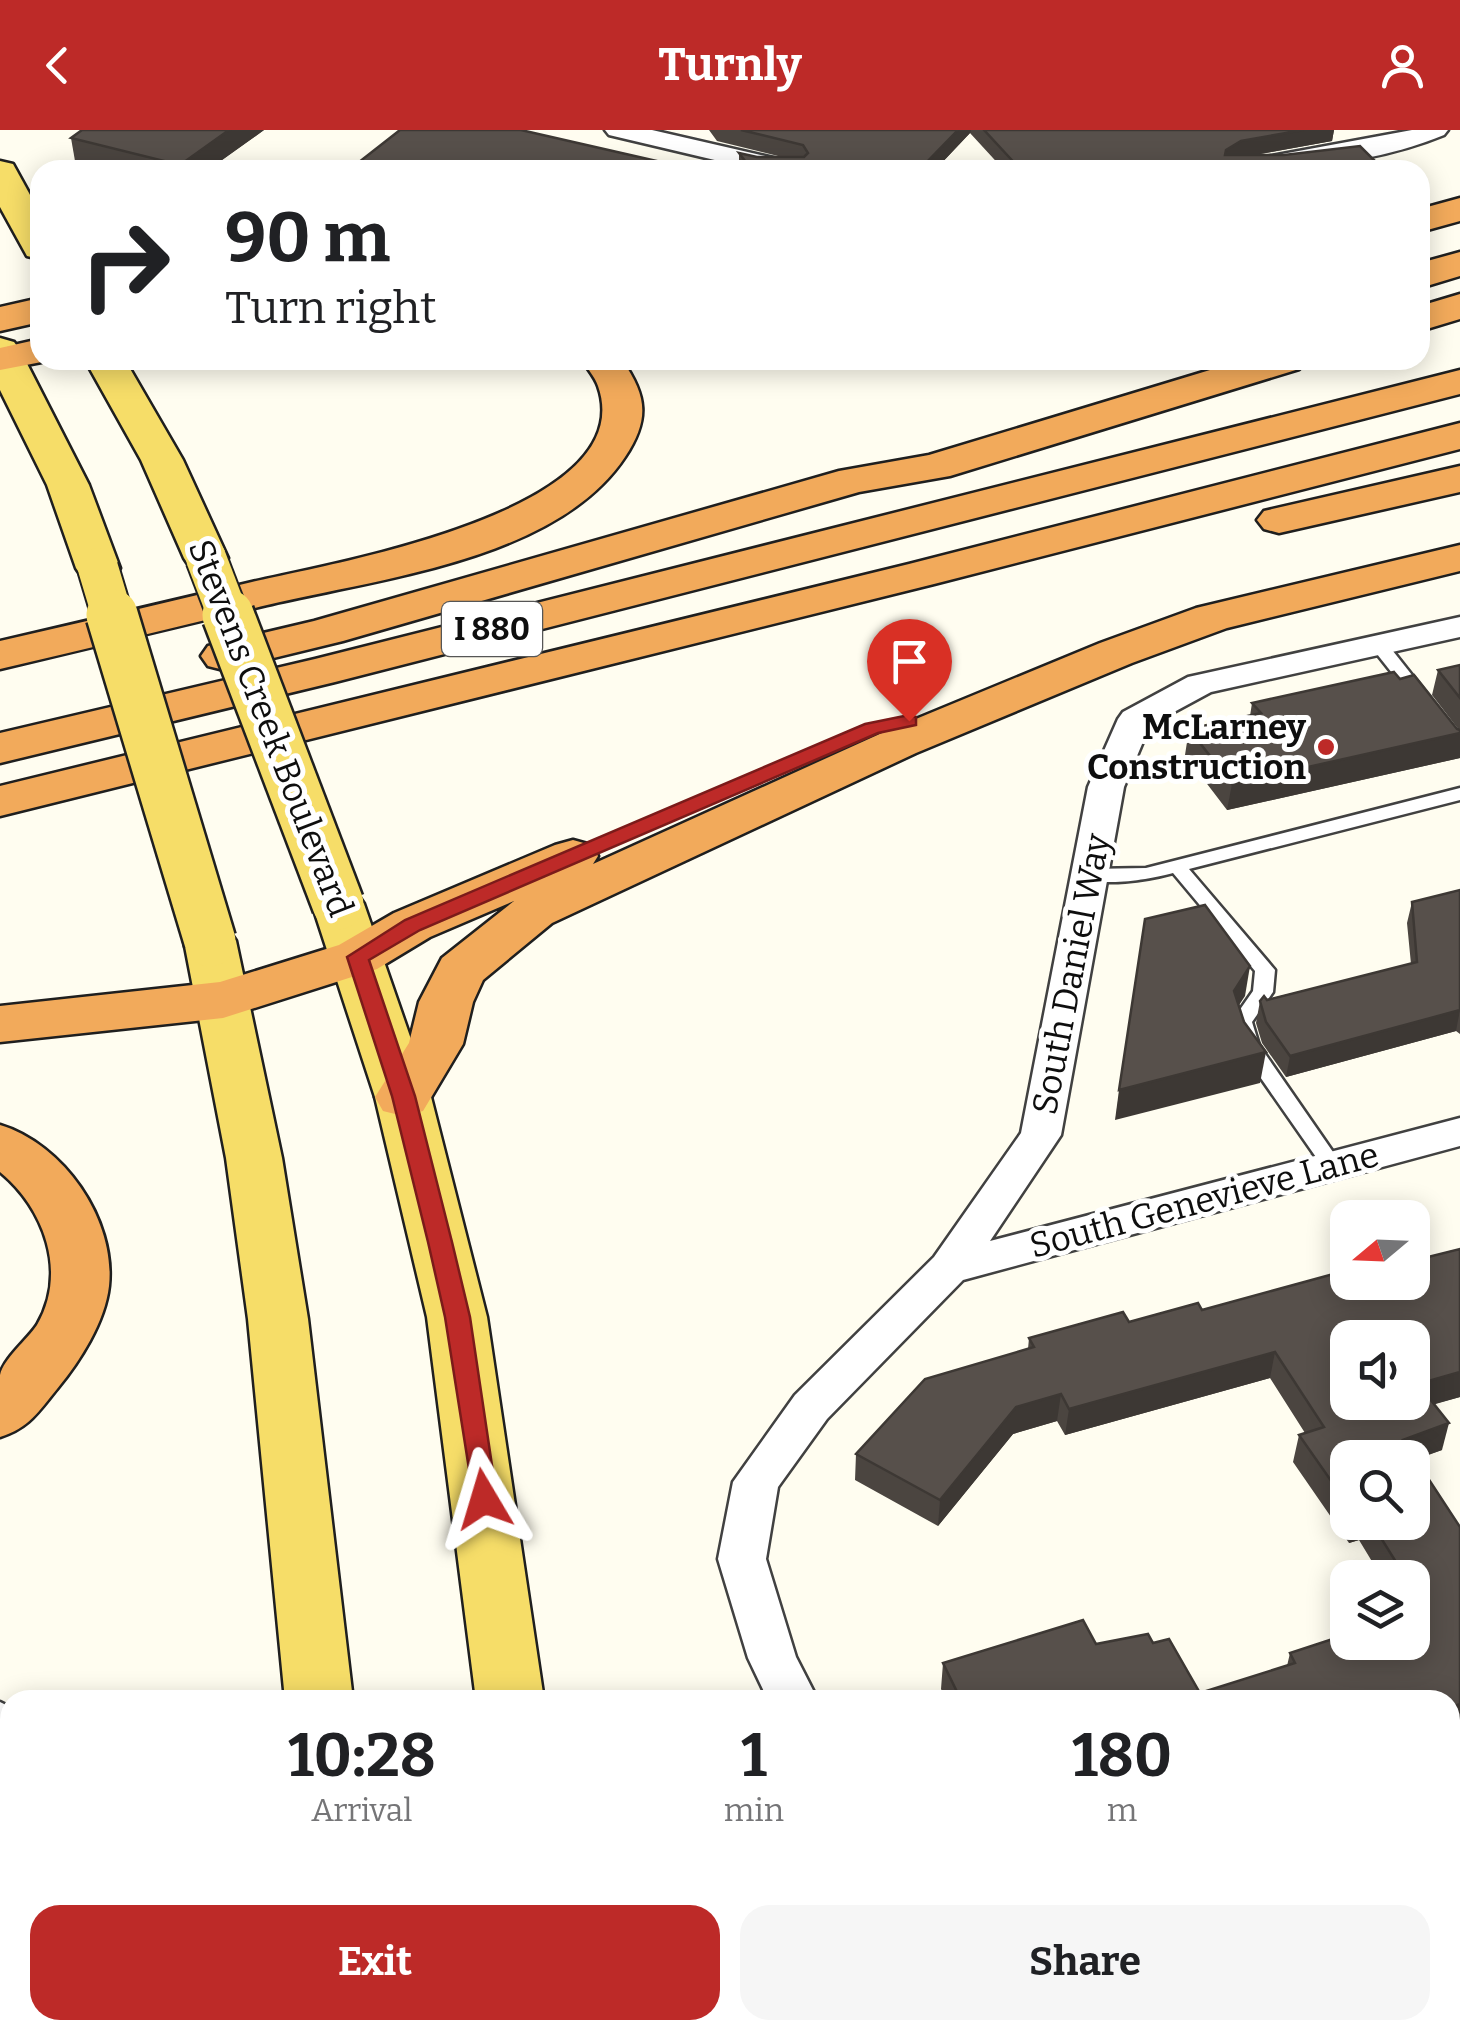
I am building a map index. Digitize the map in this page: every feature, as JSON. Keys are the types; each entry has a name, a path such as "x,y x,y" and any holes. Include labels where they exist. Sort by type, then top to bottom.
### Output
{"highway":[{"path":"1430,218 1460,209"},
{"path":"1430,237 1460,228"},
{"path":"1430,273 1460,264"},
{"path":"1430,316 1460,306"},
{"path":"11,345 30,322"},
{"path":"0,655 419,556 521,520 561,497 591,472 612,445 624,417 623,392 609,370"},
{"path":"854,480 921,451 1160,370"},
{"path":"0,716 8,710 326,630 854,480 935,467 1252,370"},
{"name":"I 880","path":"0,748 452,639 1460,382"},
{"name":"I 880","path":"0,800 918,575 1460,436"},
{"path":"918,575 1020,580 1460,479"},
{"path":"404,1096 436,1044 446,1002 461,970 534,912 982,707 1212,618 1460,558"},
{"path":"0,1024 223,1000 358,957 412,925 872,728 982,707"},
{"path":"0,1145 24,1158 52,1190 78,1233 82,1279 65,1332 37,1372 0,1413"}],"main road":[{"path":"0,172 30,229"},
{"path":"11,345 98,568 210,941 254,1158 278,1318 318,1690"},
{"name":"Stevens Creek Boulevard","path":"111,370 162,460 200,544 358,957 404,1096 458,1317 509,1690"}],"street":[{"path":"618,130 748,160"},
{"path":"1298,160 1404,142 1435,130"},
{"name":"South Daniel Way","path":"788,1690 772,1658 742,1558 756,1482 811,1407 949,1268 1041,1135 1106,787 1135,719 1200,684 1460,627"},
{"name":"South Genevieve Lane","path":"949,1268 1460,1132"}],"lane":[{"path":"1379,645 1428,707"},
{"path":"1090,875 1146,874 1460,794"},
{"path":"1177,866 1266,970 1263,992 1242,1021 1249,1046 1332,1166"}],"building":[{"path":"82,130 229,130 187,160 160,160 71,138"},
{"path":"400,130 521,130 652,160 362,160"},
{"path":"741,130 958,130 929,160 744,160 739,153 804,157 808,153 803,145"},
{"path":"984,130 1303,130 1241,141 1226,150 1225,155 1284,155 1360,146 1374,160 1012,160"},
{"path":"1460,665 1460,698 1438,670"},
{"path":"1394,672 1400,679 1414,675 1460,733 1232,784 1189,729 1261,713 1252,703"},
{"path":"1460,890 1460,1010 1290,1056 1266,1022 1260,1001 1264,996 1267,1000 1417,962 1412,902"},
{"path":"1205,905 1250,966 1234,991 1244,1022 1266,1052 1119,1090 1145,919"},
{"path":"1460,1249 1460,1372 1430,1381 1430,1320 1330,1320 1330,1420 1430,1420 1430,1399 1449,1423 1403,1440 1330,1440 1330,1479 1299,1435 1324,1427 1275,1352 1069,1409 1061,1394 1016,1407 940,1500 856,1454 925,1379 1034,1347 1029,1338 1123,1312 1129,1322 1198,1303 1202,1310 1330,1275 1330,1300 1430,1300 1430,1256"},
{"path":"1430,1481 1460,1527 1460,1690 1210,1690 1295,1663 1290,1653 1330,1640 1330,1660 1430,1660 1430,1560 1395,1560 1382,1540 1430,1540"},
{"path":"1083,1620 1096,1644 1148,1634 1153,1643 1169,1639 1198,1690 956,1690 943,1663"}],"place":[{"name":"McLarney Construction","path":"1326,747"}],"route":[{"path":"484,1499 458,1317 404,1096 358,957 412,925 872,728 909,721"}]}
